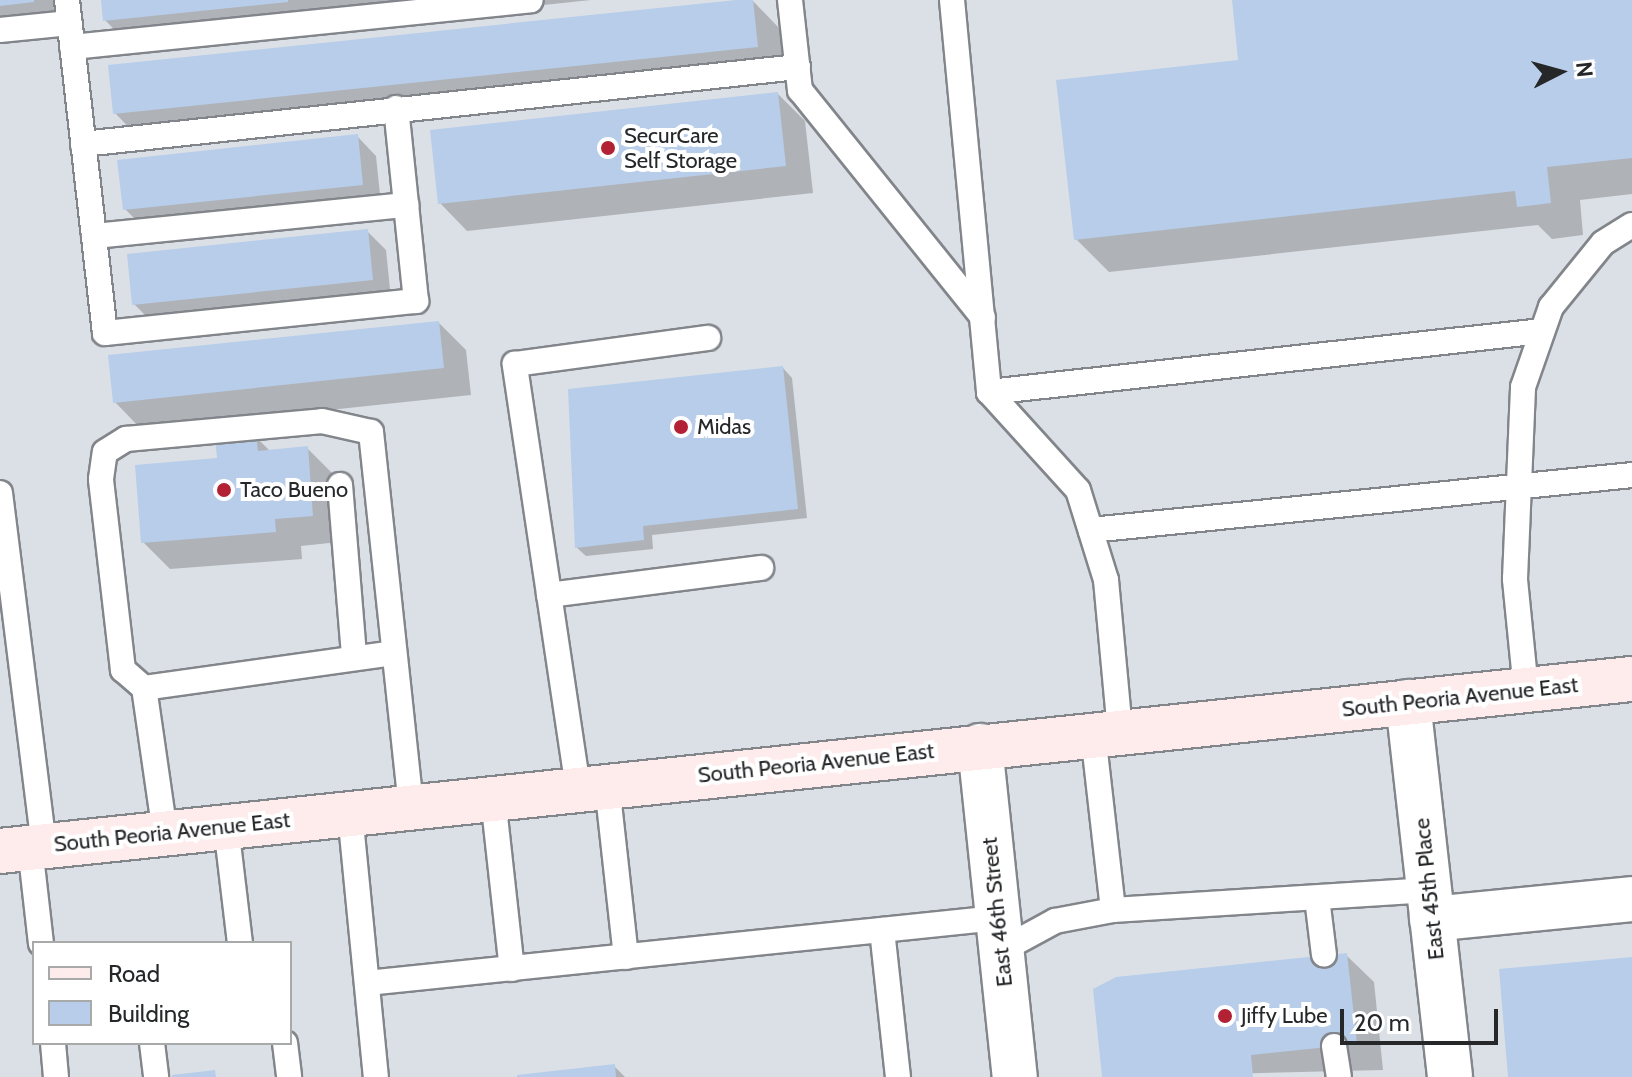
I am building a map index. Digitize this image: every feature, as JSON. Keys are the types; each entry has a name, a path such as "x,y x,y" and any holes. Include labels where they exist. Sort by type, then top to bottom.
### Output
{"main road":[{"name":"South Peoria Avenue East","path":"25,848 1632,679"}],"street":[{"name":"East 45th Place","path":"1408,702 1450,1077"},
{"name":"East 46th Street","path":"980,746 1015,1077"},
{"path":"1430,905 1632,899"}],"lane":[{"path":"0,30 69,23 531,0"},
{"path":"790,0 800,90 983,318"},
{"path":"952,0 989,392 1078,490 1106,580 1113,910"},
{"path":"69,23 105,333 416,301 396,108"},
{"path":"83,144 798,67"},
{"path":"94,236 406,205"},
{"path":"1526,690 1516,490 1523,387 1551,307 1603,243 1632,225"},
{"path":"989,392 1542,331"},
{"path":"626,957 593,787 549,595 515,364 708,338"},
{"path":"165,833 144,688 123,670 101,479 105,452 126,439 322,421 371,432 411,807"},
{"path":"1091,530 1516,490 1632,475"},
{"path":"340,485 354,657"},
{"path":"0,493 25,848 41,941"},
{"path":"549,595 761,568"},
{"path":"144,688 394,653"},
{"path":"493,798 512,969"},
{"path":"350,813 376,1077"},
{"path":"226,826 240,941"},
{"path":"1317,898 1324,955"},
{"path":"367,983 882,930 999,934 1113,910 1317,898 1430,905"},
{"path":"882,930 898,1077"},
{"path":"53,1045 56,1077"},
{"path":"152,1045 156,1077"},
{"path":"285,1045 289,1077"},
{"path":"1334,1046 1339,1077"}],"building":[{"path":"0,0 34,0 34,2 0,6"},
{"path":"101,0 288,0 288,2 103,21"},
{"path":"753,0 758,47 113,114 108,65"},
{"path":"1232,0 1632,0 1632,158 1547,167 1551,203 1517,207 1515,191 1074,240 1056,80 1238,60"},
{"name":"SecurCare Self Storage","path":"778,92 786,166 438,204 430,130"},
{"path":"358,134 363,185 123,210 117,160"},
{"path":"368,229 373,280 132,305 127,254"},
{"path":"439,321 444,368 113,403 108,355"},
{"name":"Midas","path":"783,366 798,509 643,526 644,540 575,548 568,389"},
{"name":"Taco Bueno","path":"256,434 258,451 308,446 313,516 275,519 276,532 141,543 135,465 217,458 215,438"},
{"name":"Jiffy Lube","path":"1347,953 1357,1044 1251,1055 1253,1077 1102,1077 1093,989 1116,977"},
{"path":"1632,957 1632,1077 1508,1077 1499,969"},
{"path":"615,1064 616,1077 517,1077 517,1075"},
{"path":"215,1070 216,1077 172,1077 172,1075"}],"place":[{"name":"SecurCare Self Storage","path":"608,148"},
{"name":"Midas","path":"681,427"},
{"name":"Taco Bueno","path":"224,490"},
{"name":"Jiffy Lube","path":"1225,1016"}]}
